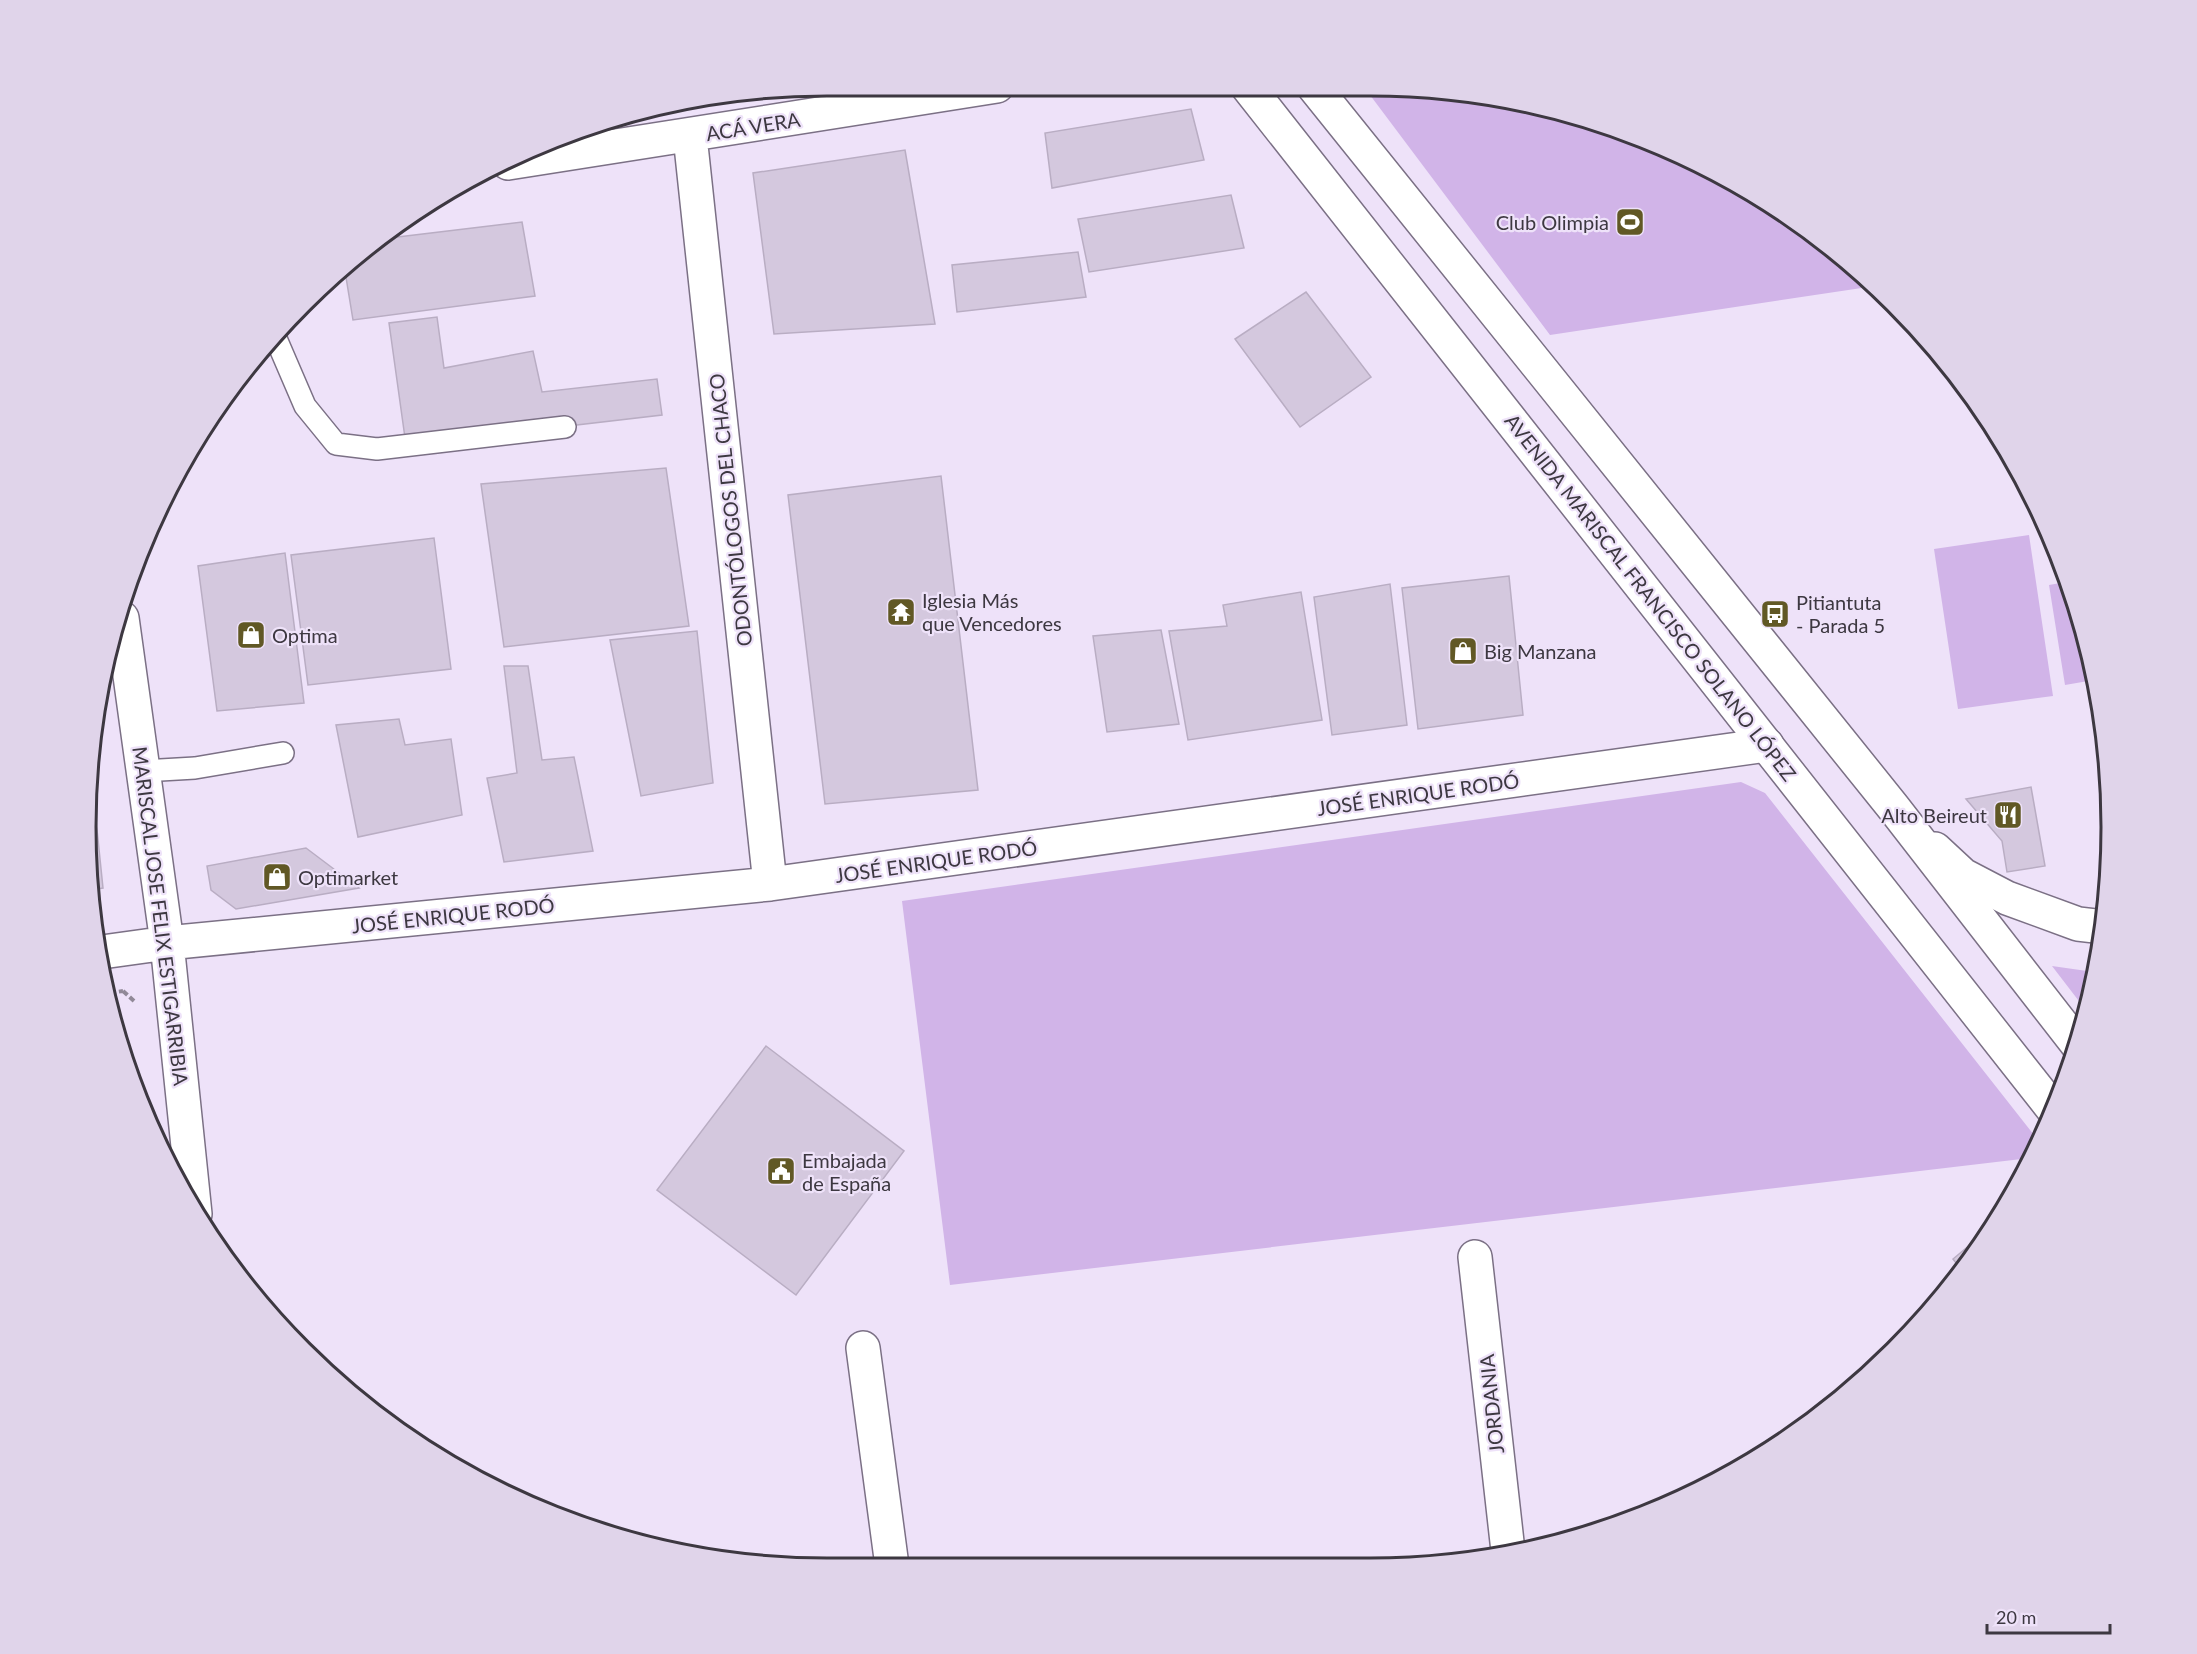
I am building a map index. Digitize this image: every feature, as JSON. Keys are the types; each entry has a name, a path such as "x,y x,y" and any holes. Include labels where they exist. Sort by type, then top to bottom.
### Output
{"main road":[{"name":"ACÁ VERA","path":"526,161 936,96"},
{"name":"AVENIDA MARISCAL FRANCISCO SOLANO LÓPEZ","path":"1255,96 2047,1101"},
{"path":"1321,96 1893,807 2070,1035"},
{"name":"ODONTÓLOGOS DEL CHACO","path":"690,136 770,884"},
{"name":"MARISCAL JOSE FELIX ESTIGARRIBIA","path":"124,630 167,943 192,1189"},
{"name":"JOSÉ ENRIQUE RODÓ","path":"107,951 167,943 770,884 1767,745"},
{"path":"1893,807 1963,875 2007,898 2078,924 2094,926"},
{"name":"JORDANIA","path":"1475,1257 1507,1545"},
{"path":"863,1348 891,1558"}],"lane":[{"path":"278,344 305,406 336,444 377,449 565,428"},
{"path":"143,771 195,768 283,753"}],"path":[{"path":"115,992 123,991"}],"shaded area":[{"name":"Club Olimpia","path":"1371,96 1465,102 1513,110 1605,135 1650,152 1693,171 1776,219 1815,247 1863,288 1550,335"},
{"path":"2029,535 2053,696 1958,709 1934,549"},
{"path":"2059,583 2086,681 2065,685 2049,585"},
{"path":"1741,782 1765,793 2033,1134 2021,1159 950,1285 902,901"},
{"path":"2052,966 2087,971 2079,1002"}],"building":[{"path":"1191,109 1204,160 1052,188 1045,133"},
{"path":"905,150 935,324 774,334 753,173"},
{"path":"1231,195 1244,248 1089,272 1078,219"},
{"path":"522,222 535,296 353,320 346,276 396,237"},
{"path":"1078,252 1086,297 957,312 952,265"},
{"path":"1306,292 1371,377 1300,427 1235,339"},
{"path":"437,317 444,368 533,351 542,392 657,379 662,415 406,445 389,323"},
{"path":"666,468 689,626 504,647 481,484"},
{"path":"941,476 978,790 825,804 788,495"},
{"path":"434,538 451,669 308,685 291,555"},
{"name":"Optima","path":"285,553 304,703 217,711 198,566"},
{"name":"Big Manzana","path":"1509,576 1523,715 1418,729 1402,588"},
{"path":"1390,584 1407,725 1332,735 1314,597"},
{"path":"1301,592 1322,720 1188,740 1169,631 1227,626 1223,605"},
{"path":"1161,630 1179,724 1107,732 1093,636"},
{"path":"697,631 713,783 641,796 610,640"},
{"path":"504,666 528,666 542,760 574,757 593,851 504,862 487,778 517,773"},
{"path":"399,719 405,745 451,739 462,815 358,837 336,725"},
{"name":"Alto Beireut","path":"2031,787 2045,866 2007,872 2002,841 1966,799"},
{"path":"96,822 103,888 99,889"},
{"name":"Optimarket","path":"306,848 359,888 236,909 211,890 207,866"},
{"name":"Embajada de España","path":"766,1046 904,1151 796,1295 657,1190"},
{"path":"1969,1246 1956,1263 1953,1259"}],"place":[{"name":"Club Olimpia","path":"1630,222"},
{"name":"Iglesia Más que Vencedores","path":"901,612"},
{"name":"Pitiantuta - Parada 5","path":"1775,614"},
{"name":"Optima","path":"251,635"},
{"name":"Big Manzana","path":"1463,651"},
{"name":"Alto Beireut","path":"2008,815"},
{"name":"Optimarket","path":"277,877"},
{"name":"Embajada de España","path":"781,1171"}]}
